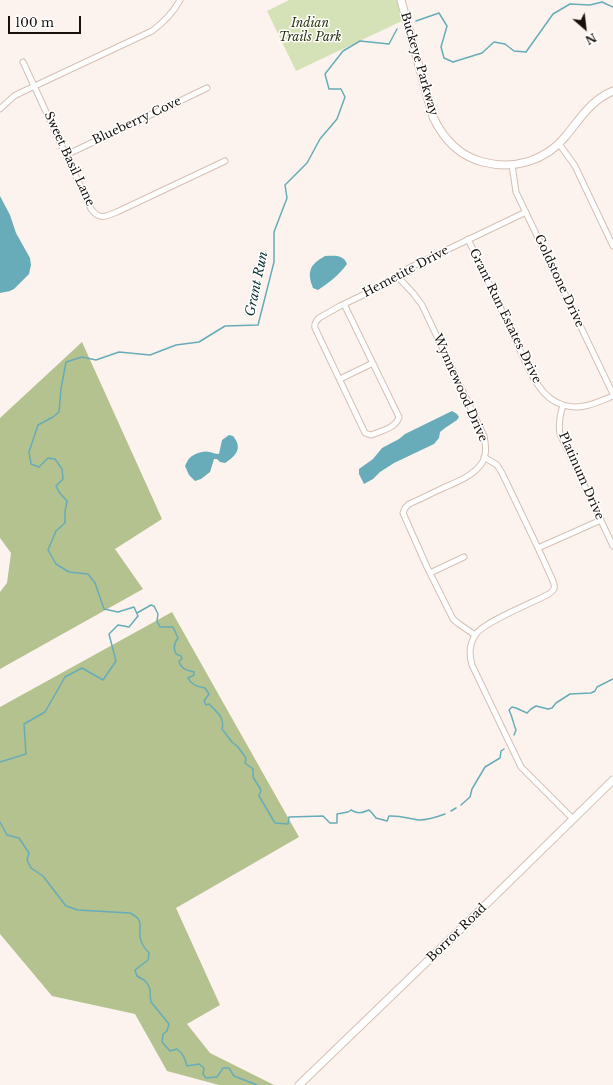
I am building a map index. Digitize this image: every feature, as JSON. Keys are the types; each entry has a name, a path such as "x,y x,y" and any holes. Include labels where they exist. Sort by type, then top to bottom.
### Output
{"street":[{"path":"0,109 14,96 152,30 169,17 180,0"},
{"name":"Buckeye Parkway","path":"401,0 430,108 435,121 441,132 456,148 471,158 491,164 512,165 536,159 546,154 558,144 591,105 604,94 613,91"},
{"name":"Sweet Basil Lane","path":"23,62 91,209 95,214 106,217 225,161"},
{"name":"Blueberry Cove","path":"66,155 207,88"},
{"path":"558,144 575,166 613,246"},
{"name":"Goldstone Drive","path":"512,165 516,192 613,395"},
{"name":"Hemetite Drive","path":"340,379 315,328 315,324 319,318 388,283 409,268 526,212"},
{"name":"Grant Run Estates Drive","path":"468,239 537,384 548,397 563,405"},
{"name":"Wynnewood Drive","path":"397,276 422,304 484,436 486,449 484,458 476,470 467,477 410,504 404,511 404,516 453,619 475,635"},
{"path":"344,304 373,363 399,416 398,422 371,435 365,433 340,379 373,363"},
{"path":"563,405 581,407 591,405 613,395"},
{"name":"Platinum Drive","path":"563,405 559,419 560,434 613,546"},
{"path":"484,458 496,465 502,473 555,585 552,593 483,627 475,635 470,650 470,657 472,665 516,758 525,772 573,819"},
{"path":"538,548 601,520"},
{"path":"430,573 464,557"},
{"name":"Borror Road","path":"299,1085 613,780"}],"green space":[{"name":"Indian Trails Park","path":"289,0 397,0 402,21 296,71 267,11"},
{"path":"82,342 162,519 115,549 143,589 0,669 0,592 7,583 11,553 0,538 0,418"},
{"path":"172,612 299,837 176,908 220,1005 187,1024 210,1053 274,1085 219,1085 167,1071 135,1014 52,996 0,934 0,707"}],"water":[{"path":"0,196 10,215 16,233 30,258 31,265 29,274 14,289 0,293"},
{"path":"325,256 341,257 347,264 341,272 318,290 313,288 310,273 313,266"},
{"path":"452,411 459,417 440,432 439,438 434,444 394,463 364,484 359,474 359,469 373,459 382,448 405,434"},
{"path":"229,435 233,436 238,444 235,455 225,463 214,459 210,472 201,479 195,481 189,475 185,466 188,460 195,454 201,452 219,454 222,440"}],"waterway":[{"name":"Grant Run","path":"416,21 439,13 447,26 441,47 444,58 453,62 482,53 494,42 505,44 514,51 526,52 553,14 570,4 590,5 602,2 613,7"},
{"name":"Grant Run","path":"0,762 26,754 24,724 45,712 65,677 82,668 103,680 116,661 109,634 118,625 129,627 138,616 134,607 118,612 104,609 95,583 88,574 69,572 56,564 48,550 56,531 65,523 67,501 56,486 63,479 62,469 55,459 48,458 39,467 31,464 29,452 38,425 59,412 61,389 66,362 82,357 96,360 119,352 150,355 176,345 199,342 225,326 258,325 274,262 274,232 287,198 285,185 307,163 320,139 337,119 345,97 341,89 329,89 325,74 343,51 360,41 389,44 397,29"},
{"path":"137,613 151,605 154,606 158,614 157,621 160,627 173,627 178,638 174,646 174,650 176,654 181,656 182,659 179,661 181,666 184,669 194,672 194,675 188,678 193,684 205,688 209,694 204,701 206,705 209,704 220,715 223,725 222,729 246,758 245,763 253,769 253,777 261,790 259,796 275,823 288,824 289,817 323,816 330,823 337,823 337,814 351,810 360,813 369,810 376,818 387,821 389,816 419,820 429,819 445,814"},
{"path":"514,735 516,730 509,710 512,707 527,713 536,706 548,709 552,708 556,703 570,694 591,693 595,691 597,687 613,679"},
{"path":"461,805 470,797 472,789 485,767 500,758 501,751 504,749"},
{"path":"451,811 456,808"},
{"path":"0,822 7,835 19,838 29,853 27,860 31,868 43,876 66,906 78,910 130,913 139,920 140,937 143,946 149,953 148,960 135,970 137,976 147,983 150,989 151,1002 169,1024 167,1031 163,1034 162,1042 170,1051 177,1049 181,1052 187,1066 199,1064 204,1068 203,1074 206,1078 217,1077 223,1068 229,1068 234,1076 257,1085"}]}
